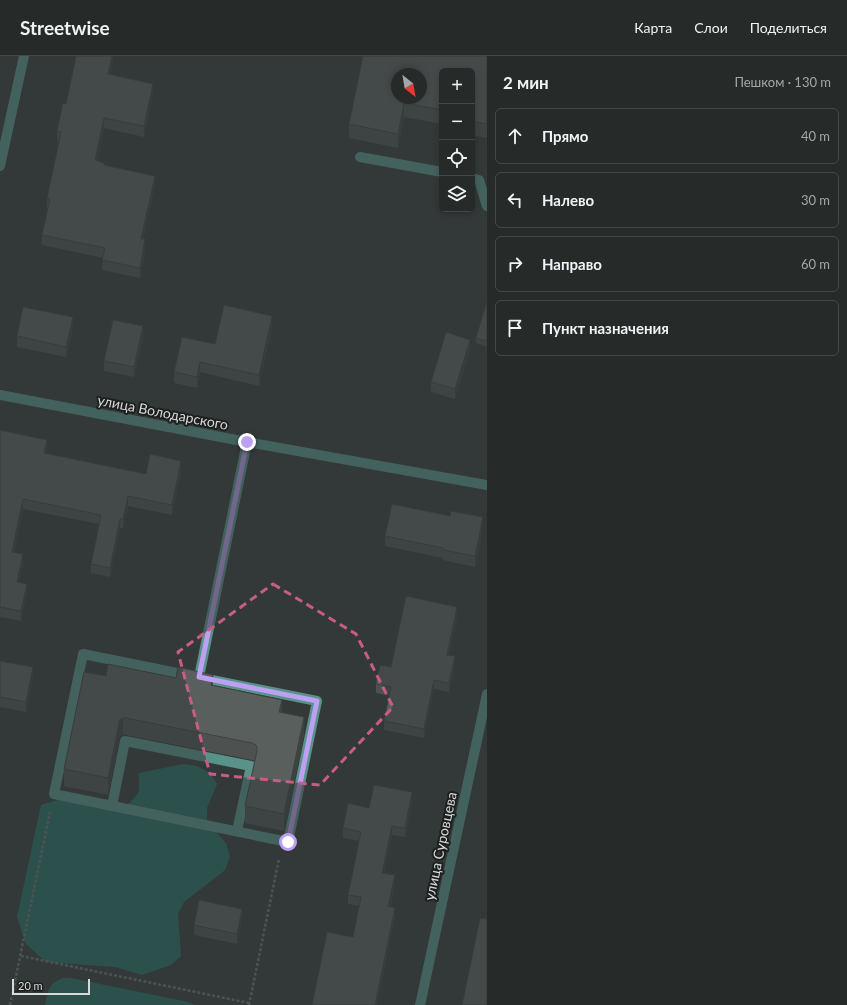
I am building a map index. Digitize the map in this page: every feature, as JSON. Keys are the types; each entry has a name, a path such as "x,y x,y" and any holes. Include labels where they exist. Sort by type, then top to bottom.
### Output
{"street":[{"path":"0,166 24,56"},
{"path":"360,157 439,171"},
{"path":"475,179 479,180 487,206"},
{"name":"улица Володарского","path":"0,395 247,442 487,485"},
{"path":"199,677 247,442"},
{"path":"83,654 317,701 288,842 54,794 83,654"},
{"name":"улица Суровцева","path":"420,1005 487,694"},
{"path":"112,806 125,741 250,766 237,831"}],"path":[{"path":"10,1005 54,794"},
{"path":"20,956 249,1004 282,840"}],"highlighted area":[{"path":"273,584 356,634 393,707 320,785 210,774 178,652"}],"green space":[{"path":"183,764 197,766 210,773 217,784 207,808 207,822 226,843 230,857 225,870 184,902 178,914 181,956 171,965 142,975 115,967 46,962 26,944 17,917 41,805 58,800 116,808 130,803 139,792 139,773"},
{"path":"63,978 71,978 188,1002 195,1005 45,1005 52,985"}],"building":[{"path":"76,56 112,56 108,74 153,84 144,126 104,118 95,160 104,163 104,165 155,176 141,239 145,239 140,268 102,260 105,248 42,235 50,199 47,198 61,132 57,131 63,103 66,104"},
{"path":"363,56 487,56 487,124 475,122 475,68 439,68 439,109 409,104 427,104 427,68 391,68 391,104 404,104 398,134 349,124"},
{"path":"487,301 487,341 476,338"},
{"path":"224,305 272,316 259,375 200,362 197,377 174,372 182,337 215,344"},
{"path":"23,307 73,317 66,347 17,336"},
{"path":"113,320 143,326 134,367 104,361"},
{"path":"446,332 470,340 455,389 431,382"},
{"path":"0,430 47,440 44,453 146,474 150,454 181,461 172,505 128,496 123,519 120,519 110,568 91,564 101,515 23,499 12,552 23,554 17,582 27,584 21,611 0,607"},
{"path":"392,504 450,516 451,511 483,517 475,556 385,536"},
{"path":"406,596 457,607 447,655 455,656 449,683 434,680 424,729 384,721 391,687 376,684 380,665 391,667"},
{"path":"0,661 33,667 26,702 0,697"},
{"path":"108,664 176,678 178,667 213,675 211,685 282,700 279,712 304,717 284,814 245,806 257,751 256,745 252,743 123,718 119,723 108,778 64,769 84,672 106,676"},
{"path":"374,785 412,792 405,828 392,826 382,873 395,875 388,906 395,908 375,1005 312,1005 327,932 353,937 361,897 348,895 361,832 343,828 348,803 369,808"},
{"path":"199,900 242,909 237,934 194,925"},
{"path":"480,918 487,919 487,1005 462,1005"}],"route":[{"path":"247,442 199,677 317,701 288,842"}]}
